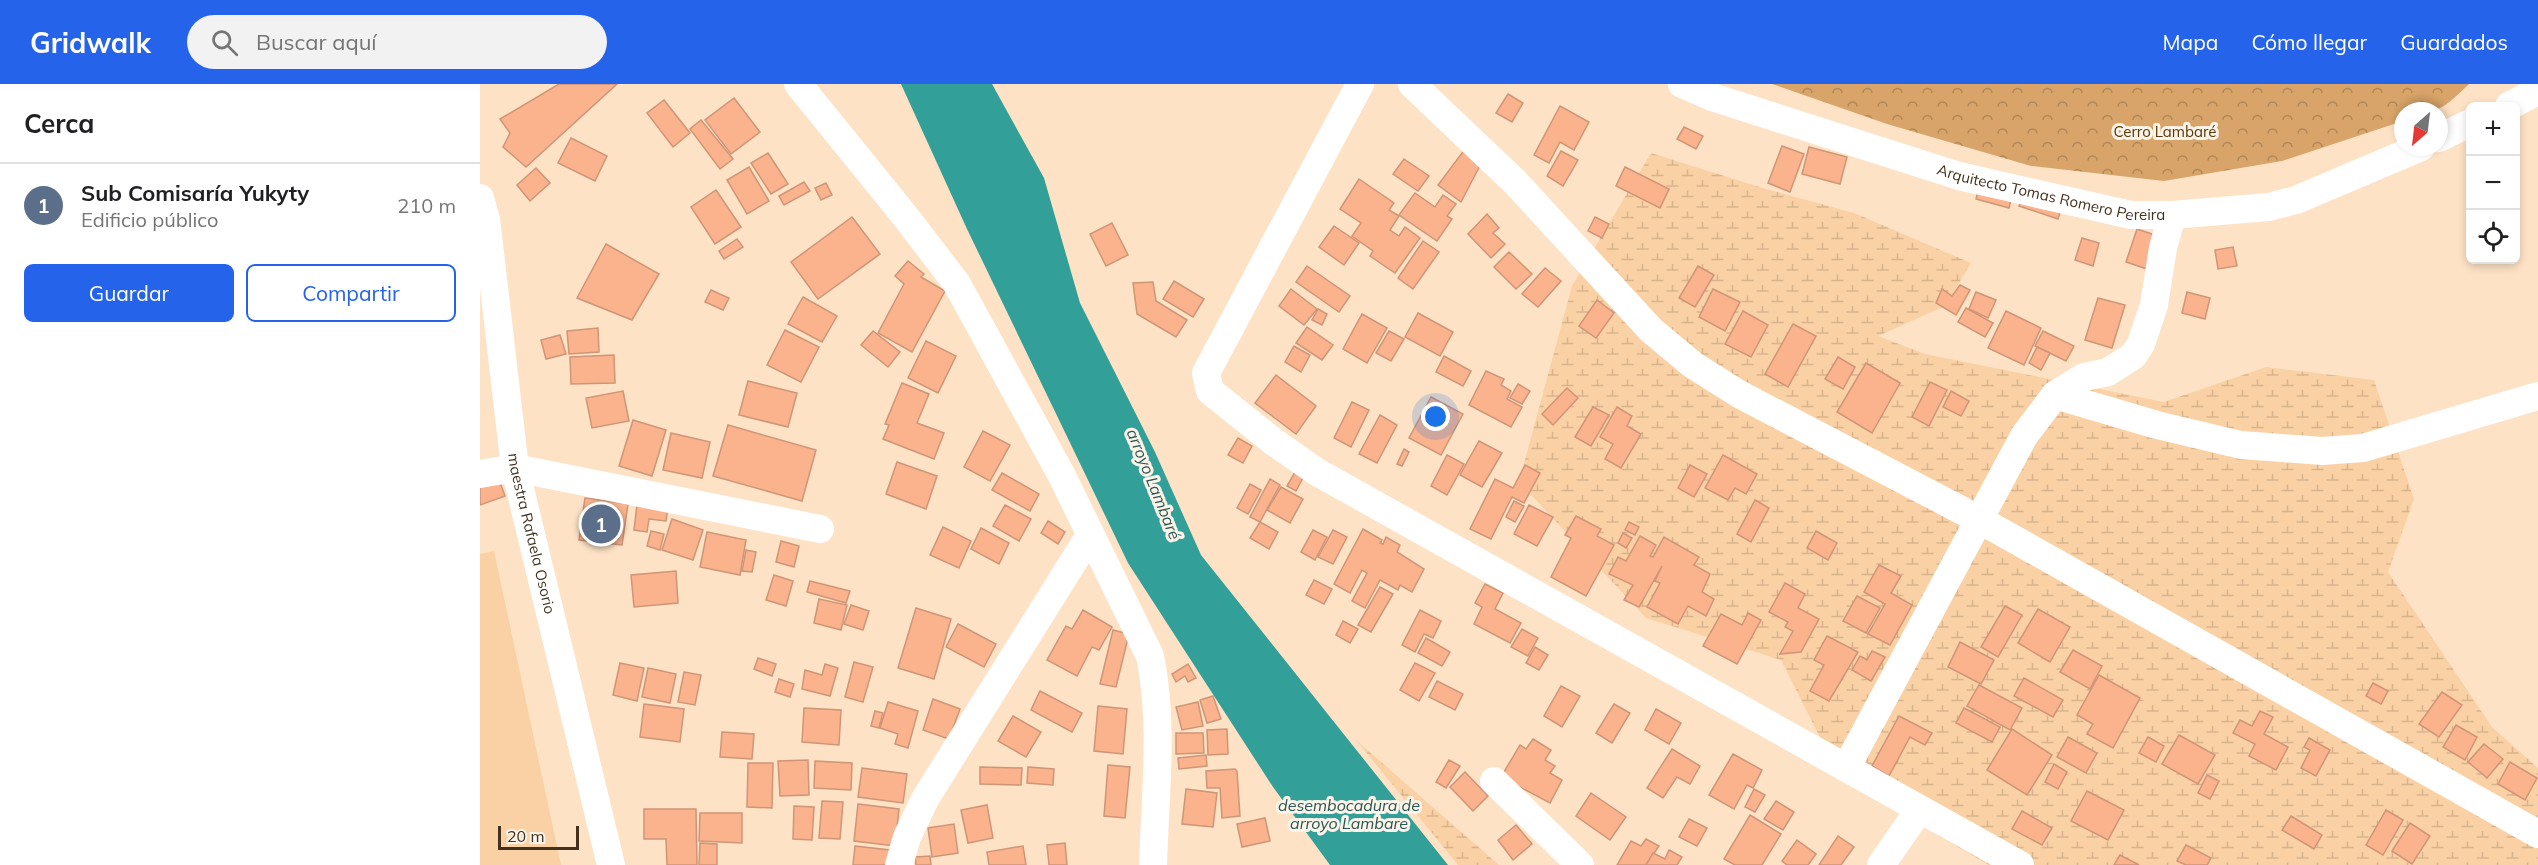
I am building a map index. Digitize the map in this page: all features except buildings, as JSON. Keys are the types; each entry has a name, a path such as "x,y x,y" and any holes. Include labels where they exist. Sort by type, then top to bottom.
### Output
{"street":[{"path":"798,84 957,284 1062,476 1150,656 1156,687 1158,717 1153,865"},
{"path":"1360,84 1206,373 1210,391 1274,442 1317,472 2020,865"},
{"path":"1412,84 1516,183 1651,330 1693,365 1739,394 1980,520 2538,834"},
{"name":"Arquitecto Tomas Romero Pereira","path":"1682,84 1720,100 1959,176 2131,215 2239,211 2296,200 2400,156"},
{"path":"2517,102 2538,91"},
{"path":"2448,134 2466,125"},
{"name":"maestra Rafaela Osorio","path":"480,198 486,219 515,468 611,865"},
{"path":"1846,768 2024,436 2055,395 2084,377 2108,372 2133,356 2141,344 2154,305 2163,248 2172,215"},
{"path":"2055,395 2157,425 2241,445 2322,451 2363,448 2538,396"},
{"path":"480,474 515,468 820,529"},
{"path":"899,865 907,837 925,799 1090,535"},
{"path":"1494,781 1580,865"},
{"path":"1881,865 1919,810"}],"green space":[{"name":"Cerro Lambaré","path":"1772,84 2469,84 2448,103 2394,102 2394,124 2282,161 2164,181 2031,166 1887,124"},
{"path":"1651,153 1766,189 1854,213 1971,263 1945,306 1878,336 1925,354 2164,402 2266,367 2374,380 2414,499 2388,572 2492,727 2538,768 2538,865 1989,865 1841,779 1781,660 1646,618 1519,482 1572,286"},
{"path":"494,551 561,865 480,865 480,554"},
{"path":"1357,741 1499,865 1458,865"}],"water":[{"name":"desembocadura de arroyo Lambare","path":"901,84 992,84 1044,178 1080,303 1155,452 1201,555 1448,865 1330,865 1273,787 1128,563 967,229"}],"place":[{"name":"Sub Comisaría Yukyty","path":"601,524"}],"water label":[{"name":"arroyo Lambaré","path":"1154,484"}]}
